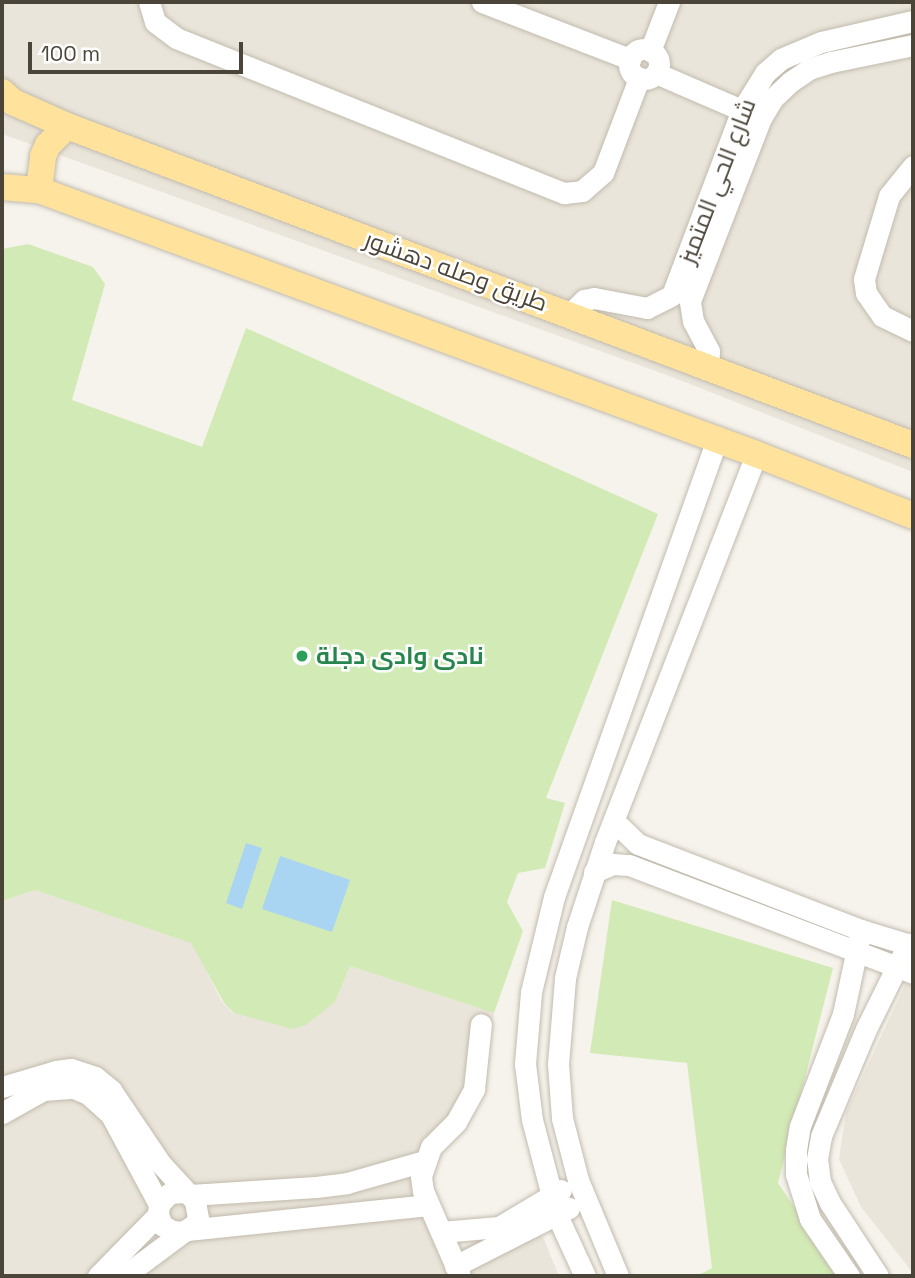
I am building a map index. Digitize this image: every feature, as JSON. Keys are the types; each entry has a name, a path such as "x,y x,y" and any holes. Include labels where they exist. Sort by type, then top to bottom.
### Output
{"main road":[{"name":"طريق وصله دهشور","path":"2,92 13,102 67,126 913,445"},
{"path":"39,190 43,156 48,145 67,126"},
{"path":"2,187 39,190 756,454 913,516"}],"street":[{"path":"149,2 155,22 176,38 564,193 582,191 603,173 669,2"},
{"path":"482,2 644,65 751,114"},
{"name":"شارع الحي المتميز","path":"708,366 709,351 681,298 751,114 758,82 781,59 800,49 855,33 913,21"},
{"path":"855,33 862,56"},
{"name":"شارع الحي المتميز","path":"751,114 809,69 913,46"},
{"path":"913,166 889,196 864,279 869,299 882,316 913,331"},
{"name":"شارع الحي المتميز","path":"570,314 584,300 594,298 647,308 681,298"},
{"path":"585,1276 554,1205 532,1120 526,1082 531,992 554,897 717,440"},
{"path":"618,1276 582,1190 559,1099 559,1029 572,945 594,872 756,454"},
{"path":"649,625 684,638"},
{"path":"614,821 638,844 861,930 911,945 906,970 881,995 866,1029 821,1136 817,1159 820,1182 830,1203 878,1276"},
{"path":"594,872 613,864 629,865 906,970"},
{"path":"849,1276 810,1219 796,1174 796,1150 800,1126 843,1014 854,951 861,930"},
{"path":"481,1024 474,1089 456,1122 431,1147 424,1160 421,1175 429,1205 458,1271 554,1205 582,1190"},
{"path":"2,1087 71,1069 95,1077 111,1090 141,1138 198,1209 198,1218 185,1231 124,1276"},
{"path":"2,1112 43,1090 74,1088 88,1094 111,1115 159,1209 163,1225 172,1231 429,1205"},
{"path":"98,1276 159,1209 170,1193 316,1188 347,1183 424,1160"},
{"path":"441,1232 499,1227 554,1205"}],"shaded area":[{"path":"2,2 913,2 913,472 672,377 2,134"},
{"path":"35,890 192,943 222,1002 233,1013 335,1002 350,966 494,1013 481,1095 439,1151 431,1177 434,1191 459,1249 531,1218 536,1220 559,1276 2,1276 2,901"},
{"path":"906,983 913,986 913,1273 861,1207 839,1159 846,1112"}],"green space":[{"name":"نادى وادى دجلة","path":"28,244 93,267 105,284 72,400 202,447 246,328 658,514 546,798 565,803 545,868 518,873 507,902 523,931 494,1013 350,966 335,1002 306,1025 292,1029 234,1013 224,1003 191,943 35,890 2,901 2,249"},
{"path":"612,900 833,968 778,1183 841,1276 697,1276 712,1268 687,1063 590,1053"}],"water":[{"path":"246,843 262,848 242,909 226,903"},
{"path":"280,856 350,880 332,932 262,909"}],"place":[{"name":"نادى وادى دجلة","path":"302,656"}]}
